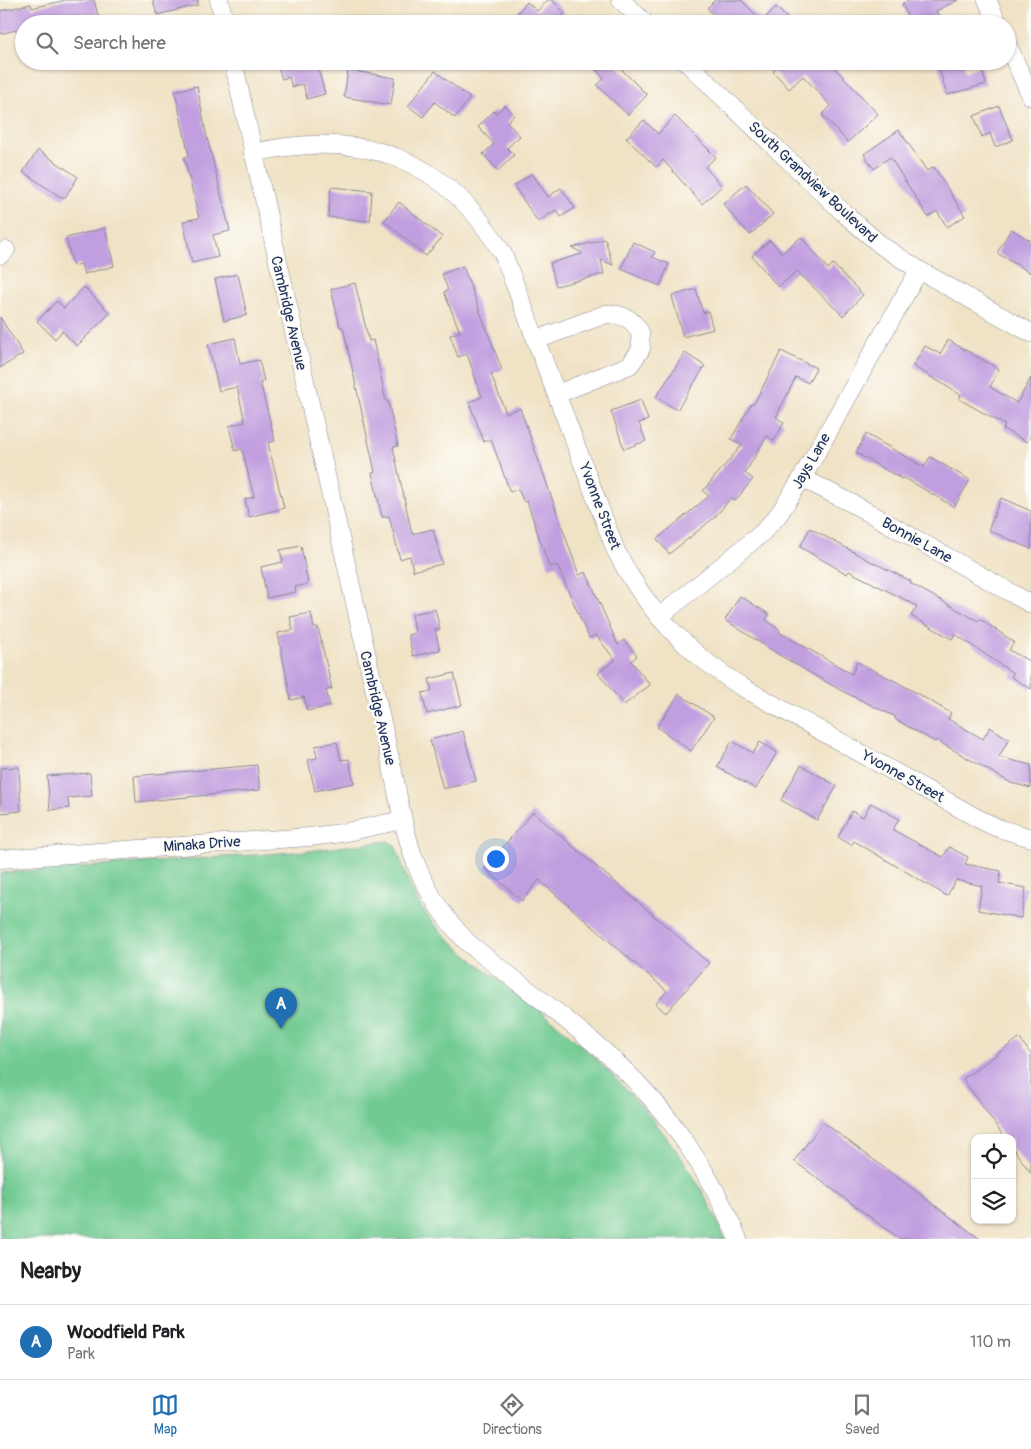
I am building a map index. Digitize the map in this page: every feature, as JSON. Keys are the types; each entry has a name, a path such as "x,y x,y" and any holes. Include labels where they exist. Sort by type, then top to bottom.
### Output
{"street":[{"path":"219,0 222,15"},
{"path":"622,0 637,15"},
{"path":"987,0 994,15"},
{"path":"1016,64 1031,96"},
{"name":"Cambridge Avenue","path":"235,70 402,820 420,875 445,918 467,942 619,1065 665,1115 685,1142 717,1193 738,1239"},
{"name":"South Grandview Boulevard","path":"694,70 847,216 882,246 919,270 1031,333"},
{"name":"Yvonne Street","path":"253,153 286,146 318,143 344,145 380,152 407,162 433,176 462,198 487,227 504,256 616,550 630,579 659,617 688,649 715,670 742,687 977,818 995,827 1031,838"},
{"name":"Jays Lane","path":"659,617 762,533 780,514 919,270"},
{"path":"536,340 606,314 617,313 625,316 640,332 641,349 630,365 557,394"},
{"name":"Bonnie Lane","path":"802,478 857,506 1031,604"},
{"name":"Minaka Drive","path":"0,859 309,837 342,833 402,820"}],"green space":[{"path":"387,841 395,845 414,894 423,910 436,926 466,954 574,1039 626,1089 650,1117 673,1145 693,1175 725,1239 0,1239 0,873 308,851"}],"building":[{"path":"66,0 94,0 98,15 15,15 15,30 0,34 0,11 31,4 32,8"},
{"path":"153,0 198,0 198,5 157,15"},
{"path":"548,0 552,0 565,13 563,15 515,15 527,2 537,11"},
{"path":"715,0 741,0 756,15 714,15 707,8"},
{"path":"910,0 958,0 936,11 938,15 907,15 902,4"},
{"path":"776,7 784,15 768,15"},
{"path":"279,70 318,70 325,94 307,99 303,84 292,87 289,77 282,79"},
{"path":"348,70 395,78 391,105 344,97"},
{"path":"596,70 622,70 647,95 628,115 597,85 604,79"},
{"path":"837,70 878,114 848,142 822,115 831,106 803,76 789,89 773,71"},
{"path":"940,70 964,70 965,72 982,70 986,84 947,95"},
{"path":"435,71 470,98 455,118 435,102 423,117 408,106"},
{"path":"197,86 206,133 230,231 213,235 218,257 192,263 183,221 199,218 184,157 189,156 175,91"},
{"path":"505,105 514,115 507,122 520,136 507,148 514,155 498,171 483,154 494,144 478,127 494,111 496,113"},
{"path":"999,106 1013,140 995,147 990,133 982,137 974,116"},
{"path":"675,116 716,157 705,167 722,186 702,204 663,160 656,167 626,138 644,120 658,134"},
{"path":"899,130 927,171 934,167 965,216 947,227 937,211 928,217 890,157 874,169 864,154"},
{"path":"38,150 78,177 64,199 23,172"},
{"path":"532,173 548,197 561,188 575,208 561,217 556,210 538,222 514,186"},
{"path":"746,184 773,214 750,235 723,204"},
{"path":"331,187 372,191 370,221 328,217"},
{"path":"399,202 442,237 426,256 384,221"},
{"path":"105,228 114,266 84,274 81,264 73,266 66,238"},
{"path":"1011,229 1031,241 1031,273 997,253"},
{"path":"801,237 828,269 833,264 863,295 843,316 797,271 778,287 752,256 770,240 782,253"},
{"path":"605,239 613,265 601,260 604,274 556,286 550,263 582,254 572,248"},
{"path":"633,242 655,252 652,257 669,264 660,286 621,269"},
{"path":"463,266 502,370 491,374 506,413 520,408 579,575 586,572 618,645 624,640 637,656 631,661 650,685 624,705 598,673 615,660 596,635 589,638 557,565 549,567 527,501 524,502 518,489 510,492 491,439 484,442 469,402 482,397 467,354 458,357 450,335 460,332 444,292 448,290 442,274"},
{"path":"238,274 247,315 224,321 215,279"},
{"path":"355,283 369,341 373,340 386,401 388,401 398,446 393,447 412,534 433,529 442,564 413,571 410,556 400,559 389,516 382,517 372,473 375,472 343,327 340,327 331,289"},
{"path":"84,287 110,313 77,346 62,331 55,339 37,321 57,301 64,308"},
{"path":"696,289 703,313 708,311 713,329 683,337 672,296"},
{"path":"0,317 23,354 0,368"},
{"path":"235,338 240,364 259,360 264,381 260,382 275,441 268,443 284,508 249,517 245,499 254,497 242,449 235,451 229,426 245,422 237,387 219,391 208,344"},
{"path":"948,340 999,369 990,387 1017,403 1031,378 1031,435 1027,442 1003,429 1005,425 959,399 961,395 913,366 925,346 940,354"},
{"path":"781,351 816,368 808,383 796,377 776,417 784,423 774,441 767,436 745,473 753,479 735,501 731,498 714,518 669,554 657,539 709,496 703,491 742,445 731,439 752,403 754,404"},
{"path":"685,353 705,366 677,410 656,397"},
{"path":"641,400 648,420 639,423 646,441 624,449 611,411"},
{"path":"866,434 924,467 930,457 970,480 954,507 903,477 902,479 856,453"},
{"path":"1001,498 1031,511 1031,549 988,530"},
{"path":"810,528 911,581 910,583 978,621 980,619 1014,642 1009,650 1031,662 1031,689 1011,677 1013,673 955,634 952,639 911,616 917,606 849,571 847,574 800,547"},
{"path":"301,546 308,584 295,587 296,592 267,598 261,567 283,562 280,550"},
{"path":"740,596 769,614 766,620 780,630 779,632 852,674 857,662 899,683 951,713 948,719 983,739 990,727 1009,739 999,757 1031,765 1031,788 1011,783 936,740 935,742 895,719 896,717 842,691 781,656 725,620"},
{"path":"435,609 440,629 435,630 440,650 413,656 408,635 415,633 412,614"},
{"path":"311,613 314,628 318,627 332,689 326,690 330,706 307,711 304,697 291,700 278,633 293,630 290,617"},
{"path":"454,673 462,705 427,714 422,693 432,691 429,679"},
{"path":"679,694 714,717 691,751 657,727"},
{"path":"463,731 476,781 443,789 430,740"},
{"path":"732,741 753,753 760,742 777,752 756,789 717,767"},
{"path":"337,742 341,760 349,759 354,783 315,791 308,760 317,758 315,746"},
{"path":"257,765 260,790 136,802 134,776"},
{"path":"801,765 837,786 817,820 781,800"},
{"path":"19,767 21,811 1,813 0,768"},
{"path":"90,773 92,796 68,798 69,808 50,810 47,776"},
{"path":"871,803 899,819 893,830 943,857 949,847 968,857 965,864 1001,871 999,883 1026,888 1021,918 978,910 982,886 956,880 947,896 854,841 851,845 838,837 852,811 863,817"},
{"path":"533,812 709,963 666,1013 656,1004 667,991 539,880 522,901 485,868"},
{"path":"1019,1038 1031,1054 1031,1173 1016,1152 1016,1134 1002,1134 963,1079"},
{"path":"823,1122 980,1239 900,1239 794,1161"}],"place":[{"name":"Woodfield Park","path":"281,1029"}]}
